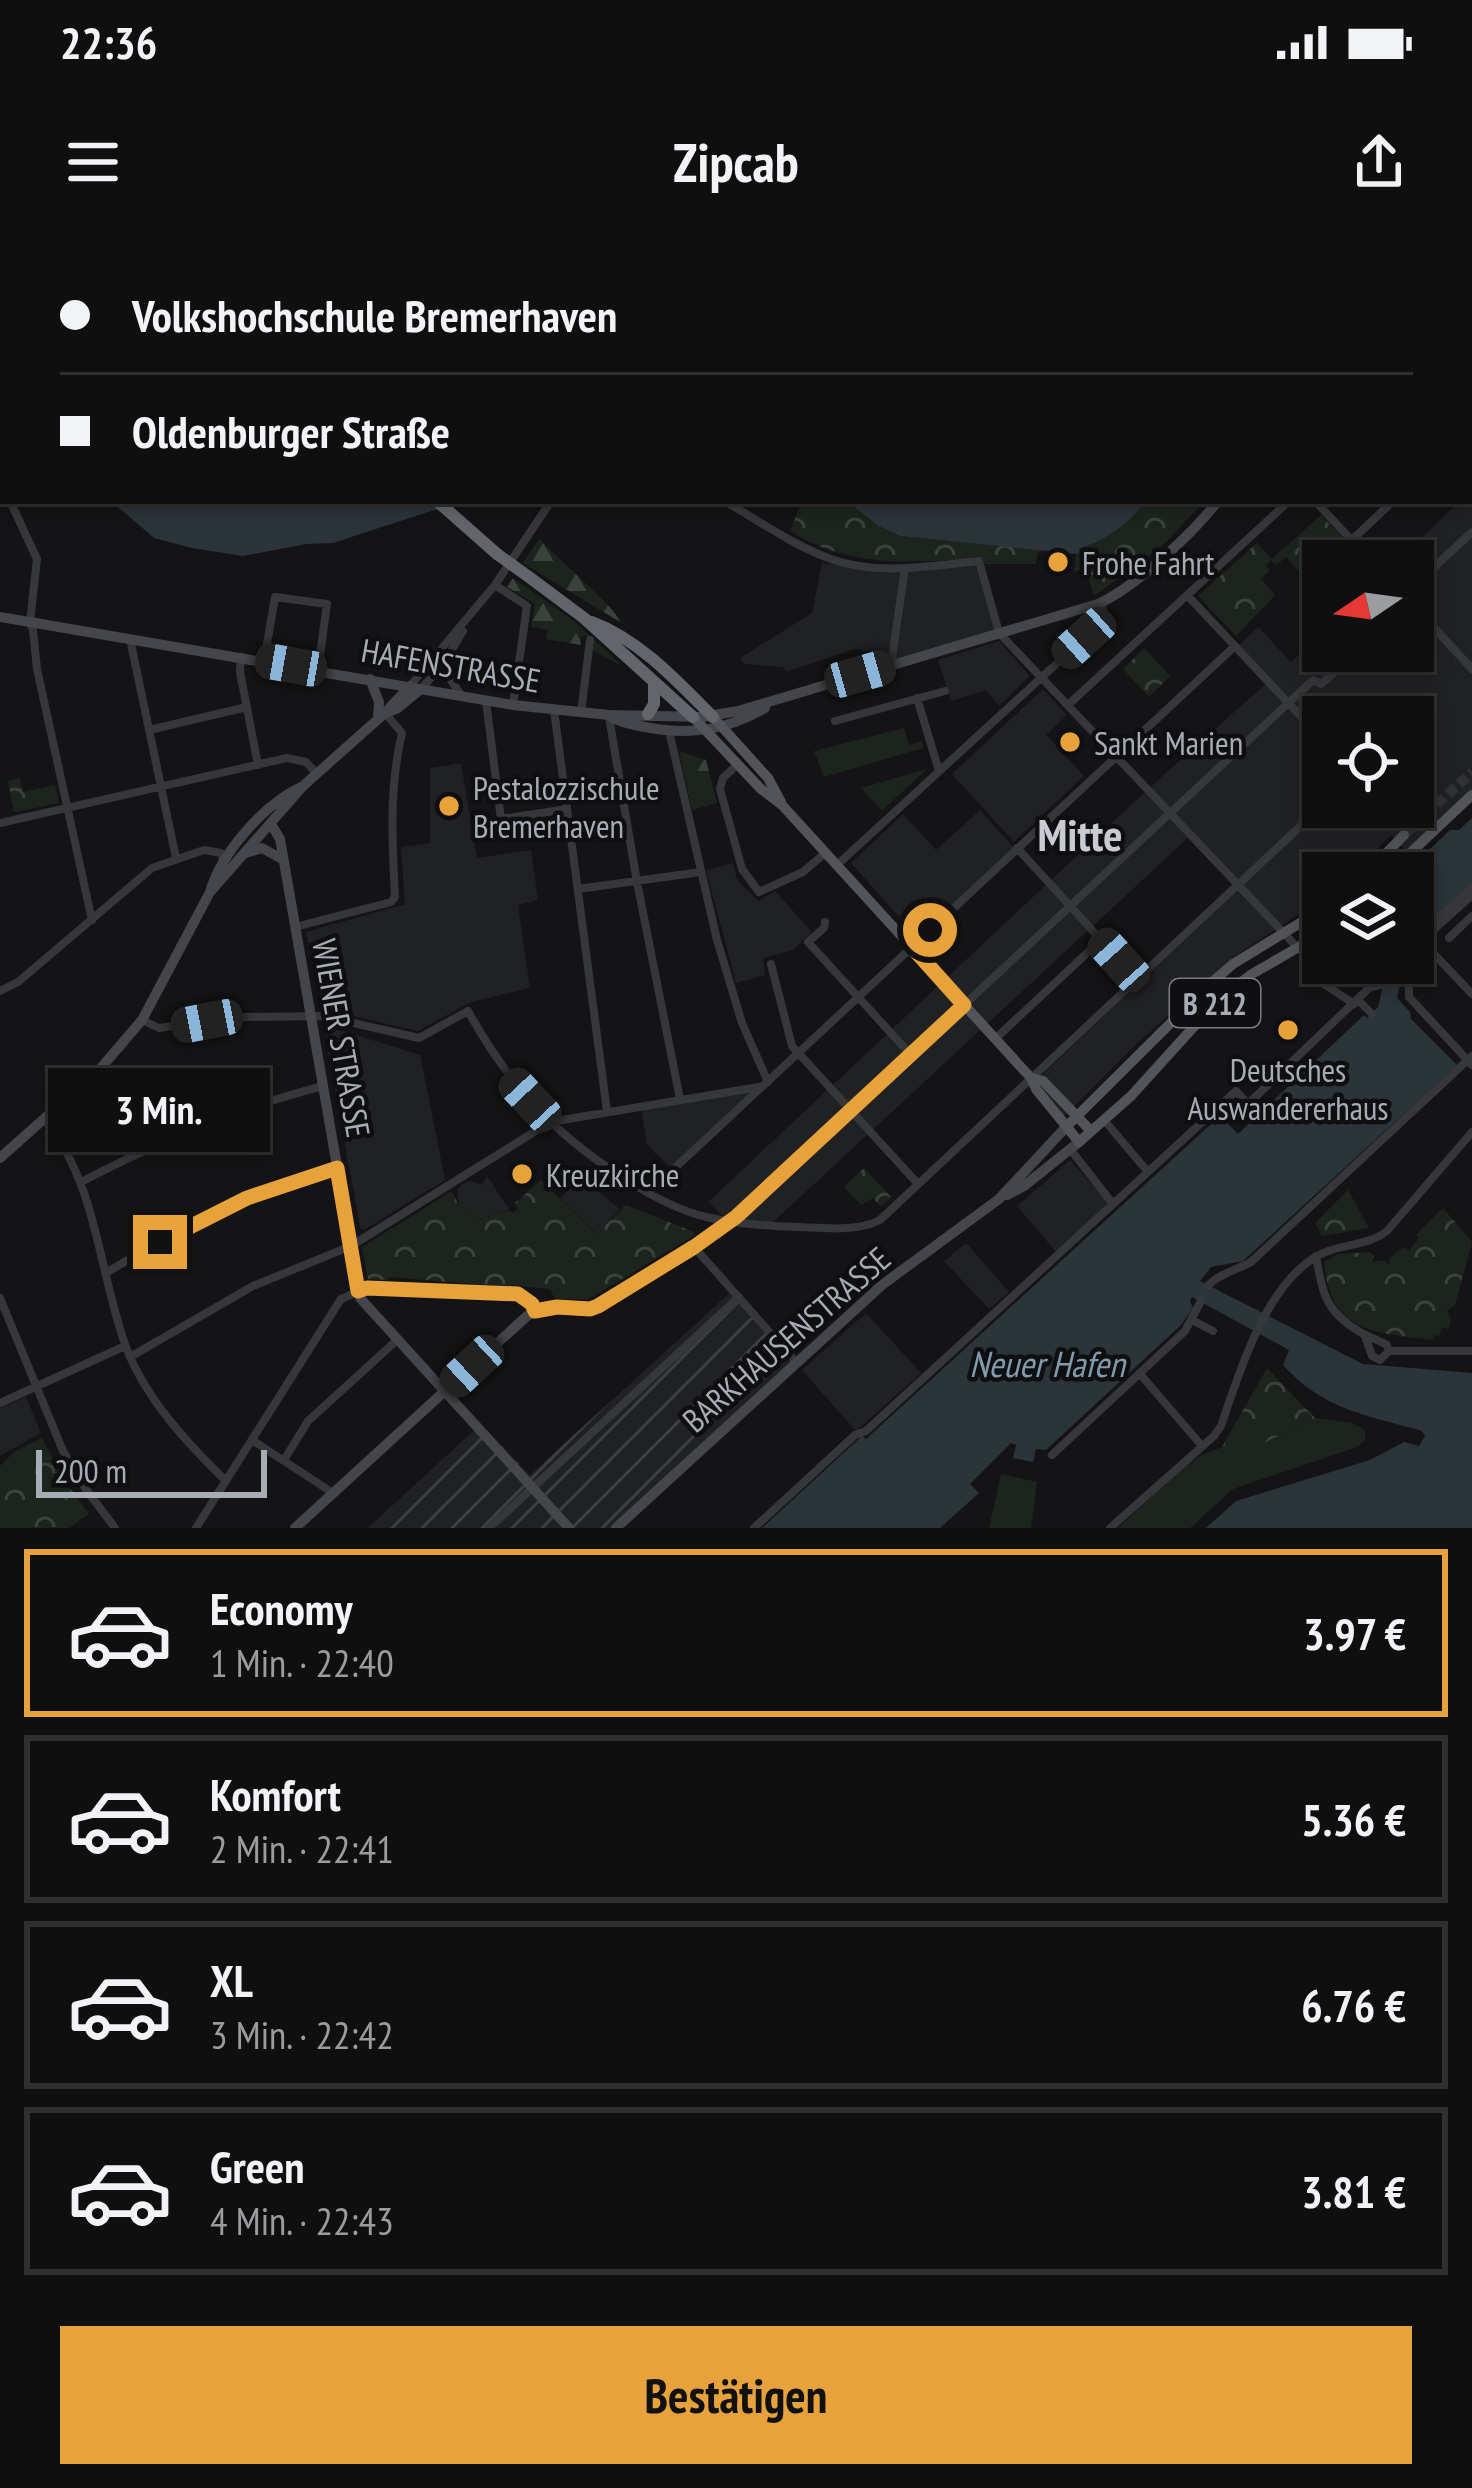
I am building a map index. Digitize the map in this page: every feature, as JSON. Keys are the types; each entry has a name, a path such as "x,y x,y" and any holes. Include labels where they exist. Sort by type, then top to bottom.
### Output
{"highway":[{"path":"439,504 584,619 693,717"},
{"path":"584,619 618,634 649,656 719,722"},
{"path":"648,714 654,704 654,681"}],"main road":[{"path":"693,717 768,778 782,806 824,854 1031,1078 1067,1126 1075,1146"},
{"path":"719,722 742,759"},
{"path":"1412,852 1472,796"},
{"path":"1388,852 1404,836"},
{"name":"B 212","path":"1067,1126 1210,983 1233,964 1302,927"},
{"name":"B 212","path":"1075,1146 1131,1096 1219,999 1302,943"},
{"path":"1031,1078 1043,1082 1091,1131"}],"street":[{"path":"11,504 38,560 30,622 37,669 92,920"},
{"path":"416,687 477,610 549,504"},
{"path":"729,504 844,563 905,568 979,561 999,633 1298,948"},
{"path":"719,722 779,698 1102,602 1170,550 1215,504"},
{"path":"1068,705 1286,504"},
{"path":"1319,504 1352,540 1390,504"},
{"path":"1434,567 1472,532"},
{"path":"891,665 905,568"},
{"path":"495,585 527,605 513,705"},
{"path":"1187,595 1302,717"},
{"path":"264,661 275,597 327,604 318,670"},
{"path":"836,866 1102,622 1102,602"},
{"path":"209,892 303,786 444,663 477,610"},
{"name":"HAFENSTRASSE","path":"0,617 513,705 719,722"},
{"path":"1434,628 1472,668"},
{"path":"130,639 176,858"},
{"path":"580,713 590,640"},
{"path":"648,1194 1235,646"},
{"path":"241,657 239,672 258,764"},
{"path":"444,663 462,696"},
{"path":"295,1528 535,1311 594,1308 732,1221 1313,680 1321,684 1334,672"},
{"path":"295,927 391,902 395,897 390,824 402,733 382,716 370,679"},
{"path":"835,722 945,691"},
{"path":"917,698 938,771"},
{"path":"486,700 501,819 567,809"},
{"path":"149,730 247,707"},
{"path":"554,710 607,1111"},
{"path":"609,715 680,1099"},
{"name":"HAFENSTRASSE","path":"609,715 623,723 669,731 706,731 719,722"},
{"path":"669,731 742,1023 766,1084"},
{"path":"0,823 292,758 307,762 317,773"},
{"path":"742,759 722,778 720,789 742,869 759,892 803,872 824,854"},
{"path":"0,1158 100,1069 142,1020 224,861 252,826 287,793 303,786"},
{"path":"271,824 277,803"},
{"path":"252,826 271,824"},
{"name":"WIENER STRASSE","path":"271,824 295,927 358,1291"},
{"path":"142,1020 159,1028 246,1017 310,1016 419,1038 468,1011 510,1078 550,1121 583,1152 648,1194 732,1221 813,1228 869,1225 880,1220 1302,825"},
{"path":"246,853 262,848 282,861"},
{"path":"1017,848 1136,979"},
{"path":"0,990 18,982 152,868 209,850 221,853 225,877"},
{"path":"578,889 701,872"},
{"path":"1434,929 1472,892"},
{"path":"1449,938 1472,916"},
{"path":"825,922 808,942 911,1055"},
{"path":"995,1039 1101,940"},
{"path":"1434,955 1472,994"},
{"path":"771,964 792,1046 918,1184"},
{"path":"1326,984 1372,1013"},
{"path":"1208,1286 1284,1237 1471,1060 1405,999 1406,984"},
{"path":"754,1528 853,1432 864,1428 913,1385 1148,1172 1233,1088 1247,1104 1369,988 1380,985"},
{"path":"130,1357 253,1286 350,1246 550,1121 766,1084"},
{"path":"81,1182 201,1124 323,1086"},
{"path":"44,1120 62,1142 81,1182 130,1357 195,1451 226,1481"},
{"path":"1104,1120 1148,1172"},
{"name":"BARKHAUSENSTRASSE","path":"998,1199 1067,1126"},
{"path":"1111,1528 1221,1426 1244,1360 1293,1276 1316,1256 1375,1240 1387,1231 1472,1132"},
{"path":"1075,1146 1113,1204"},
{"name":"BARKHAUSENSTRASSE","path":"616,1528 882,1285 1075,1146"},
{"path":"106,1273 247,1198 337,1168"},
{"path":"694,1247 796,1362"},
{"path":"1316,1256 1325,1300 1332,1311 1365,1336 1381,1340 1389,1351"},
{"path":"1231,1274 1246,1277"},
{"path":"196,1528 341,1298 367,1288 518,1294 535,1311"},
{"path":"358,1291 396,1341 568,1528"},
{"path":"0,1298 63,1450 115,1528"},
{"path":"490,1528 739,1298"},
{"path":"1052,1455 1185,1330 1201,1301"},
{"path":"1192,1320 1213,1331"},
{"path":"1365,1336 1377,1360 1389,1351"},
{"path":"284,1460 308,1421 396,1341"},
{"path":"0,1402 125,1346"},
{"path":"1389,1351 1472,1351"},
{"path":"1140,1374 1202,1446"},
{"path":"252,1440 333,1493"}],"shaded area":[{"path":"1457,504 1472,504 1472,791 1434,826 1434,696 1302,696 1302,828 1431,828 1406,851 1391,835 1374,852 1302,852 1302,912 1232,958 1059,1122 1029,1087 1239,889 1190,836 771,1224 724,1217 708,1202 1269,681 1238,646 1258,627 1291,662 1302,652 1302,672 1434,672 1434,540 1419,540"},
{"path":"822,563 890,572 984,564 1002,628 892,662 885,654 855,649 786,672 783,667 744,664 740,658 812,613"},
{"path":"999,641 1030,676 999,706 986,690 951,701 938,660"},
{"path":"1043,689 1067,715 1046,735 1084,776 1014,842 952,774"},
{"path":"461,763 477,858 531,850 538,900 518,905 530,988 471,1002 418,1031 322,1009 306,932 405,904 401,847 430,843 430,768"},
{"path":"980,810 1014,848 917,937 851,863 903,814 936,850"},
{"path":"733,863 737,879 758,901 775,891 812,932 793,950 763,958 765,975 736,983 706,870"},
{"path":"331,1027 420,1055 445,1180 364,1230 325,1036"},
{"path":"757,1089 671,1168 647,1145 641,1109"},
{"path":"1070,1160 1110,1204 1056,1252 1017,1206"},
{"path":"487,1176 509,1209 476,1221 473,1212 459,1206 457,1190 470,1181 482,1185"},
{"path":"581,1178 620,1209 597,1234 560,1198"},
{"path":"966,1243 1009,1292 989,1309 944,1261"},
{"path":"734,1289 795,1359 611,1528 368,1528 481,1424 530,1475"},
{"path":"866,1313 921,1373 856,1431 802,1370"},
{"path":"26,1397 41,1433 0,1456 0,1408"}],"green space":[{"path":"801,504 851,504 900,536 1042,550 1036,564 984,564 982,557 907,562 835,552 790,531"},
{"path":"1143,504 1202,504 1160,548 1094,596 1085,568 1074,572 1076,554 1124,525"},
{"path":"1321,515 1345,540 1302,540 1302,575 1286,557 1276,565 1271,560 1266,566 1270,570 1261,579 1275,595 1236,636 1198,596 1257,543 1272,559"},
{"path":"539,539 606,603 625,625 523,563"},
{"path":"513,578 574,621 622,666 591,649 584,635 581,645 546,639 548,630 531,627 535,604 507,587"},
{"path":"1144,648 1170,676 1149,697 1123,669"},
{"path":"904,728 909,745 922,741 923,748 824,777 814,751"},
{"path":"679,751 706,760 717,803 692,810"},
{"path":"927,769 882,811 861,788"},
{"path":"20,778 23,792 55,785 59,803 14,812 8,781"},
{"path":"864,1168 891,1197 881,1207 873,1198 861,1205 844,1187"},
{"path":"541,1180 596,1234 626,1205 695,1235 589,1299 560,1299 550,1289 511,1285 368,1279 362,1247 452,1191 459,1206 473,1212 476,1221 508,1210 514,1213 518,1208 514,1204"},
{"path":"1348,1190 1369,1228 1322,1236 1315,1223"},
{"path":"1443,1208 1472,1242 1455,1305 1447,1311 1448,1329 1442,1327 1432,1340 1375,1331 1346,1317 1328,1286 1324,1262 1338,1254 1370,1252 1372,1262 1390,1263 1389,1258 1403,1247 1409,1250 1419,1238 1416,1235"},
{"path":"1267,1368 1315,1418 1227,1456 1222,1447"},
{"path":"1315,1418 1352,1423 1365,1430 1365,1440 1357,1447 1233,1489 1190,1528 1118,1528 1200,1456 1222,1447 1228,1455"},
{"path":"42,1438 89,1514 69,1528 0,1528 0,1466 14,1452"},
{"path":"1001,1474 1037,1482 1031,1528 989,1528"}],"water":[{"path":"114,504 463,504 333,543 243,556 154,538"},
{"path":"851,504 1143,504 1124,525 1079,549 1079,554 900,536"},
{"path":"1472,818 1472,887 1434,918 1434,852 1427,852 1450,830 1459,830"},
{"name":"Neuer Hafen","path":"1383,984 1400,984 1397,998 1411,1019 1457,1065 1243,1261 1211,1267 1200,1281 1363,1364 1472,1373 1472,1528 1206,1528 1236,1501 1370,1460 1404,1442 1419,1446 1425,1436 1422,1431 1347,1409 1314,1392 1283,1365 1289,1350 1192,1297 1193,1308 1181,1325 1046,1450 1036,1449 1033,1462 1013,1458 1016,1445 1011,1443 970,1484 979,1493 940,1528 762,1528 1220,1116 1238,1134 1378,1007"}],"tunnel":[{"path":"1404,835 1472,772"}],"place":[{"name":"Frohe Fahrt","path":"1058,562"},
{"name":"Sankt Marien","path":"1070,742"},
{"name":"Pestalozzischule Bremerhaven","path":"449,806"},
{"name":"Deutsches Auswandererhaus","path":"1288,1030"},
{"name":"Kreuzkirche","path":"522,1174"}],"district":[{"name":"Mitte","path":"1080,834"}],"route":[{"path":"160,1242 247,1198 337,1168 358,1291 518,1294 535,1311 594,1308 736,1217 964,1005 912,947 930,930"}]}
